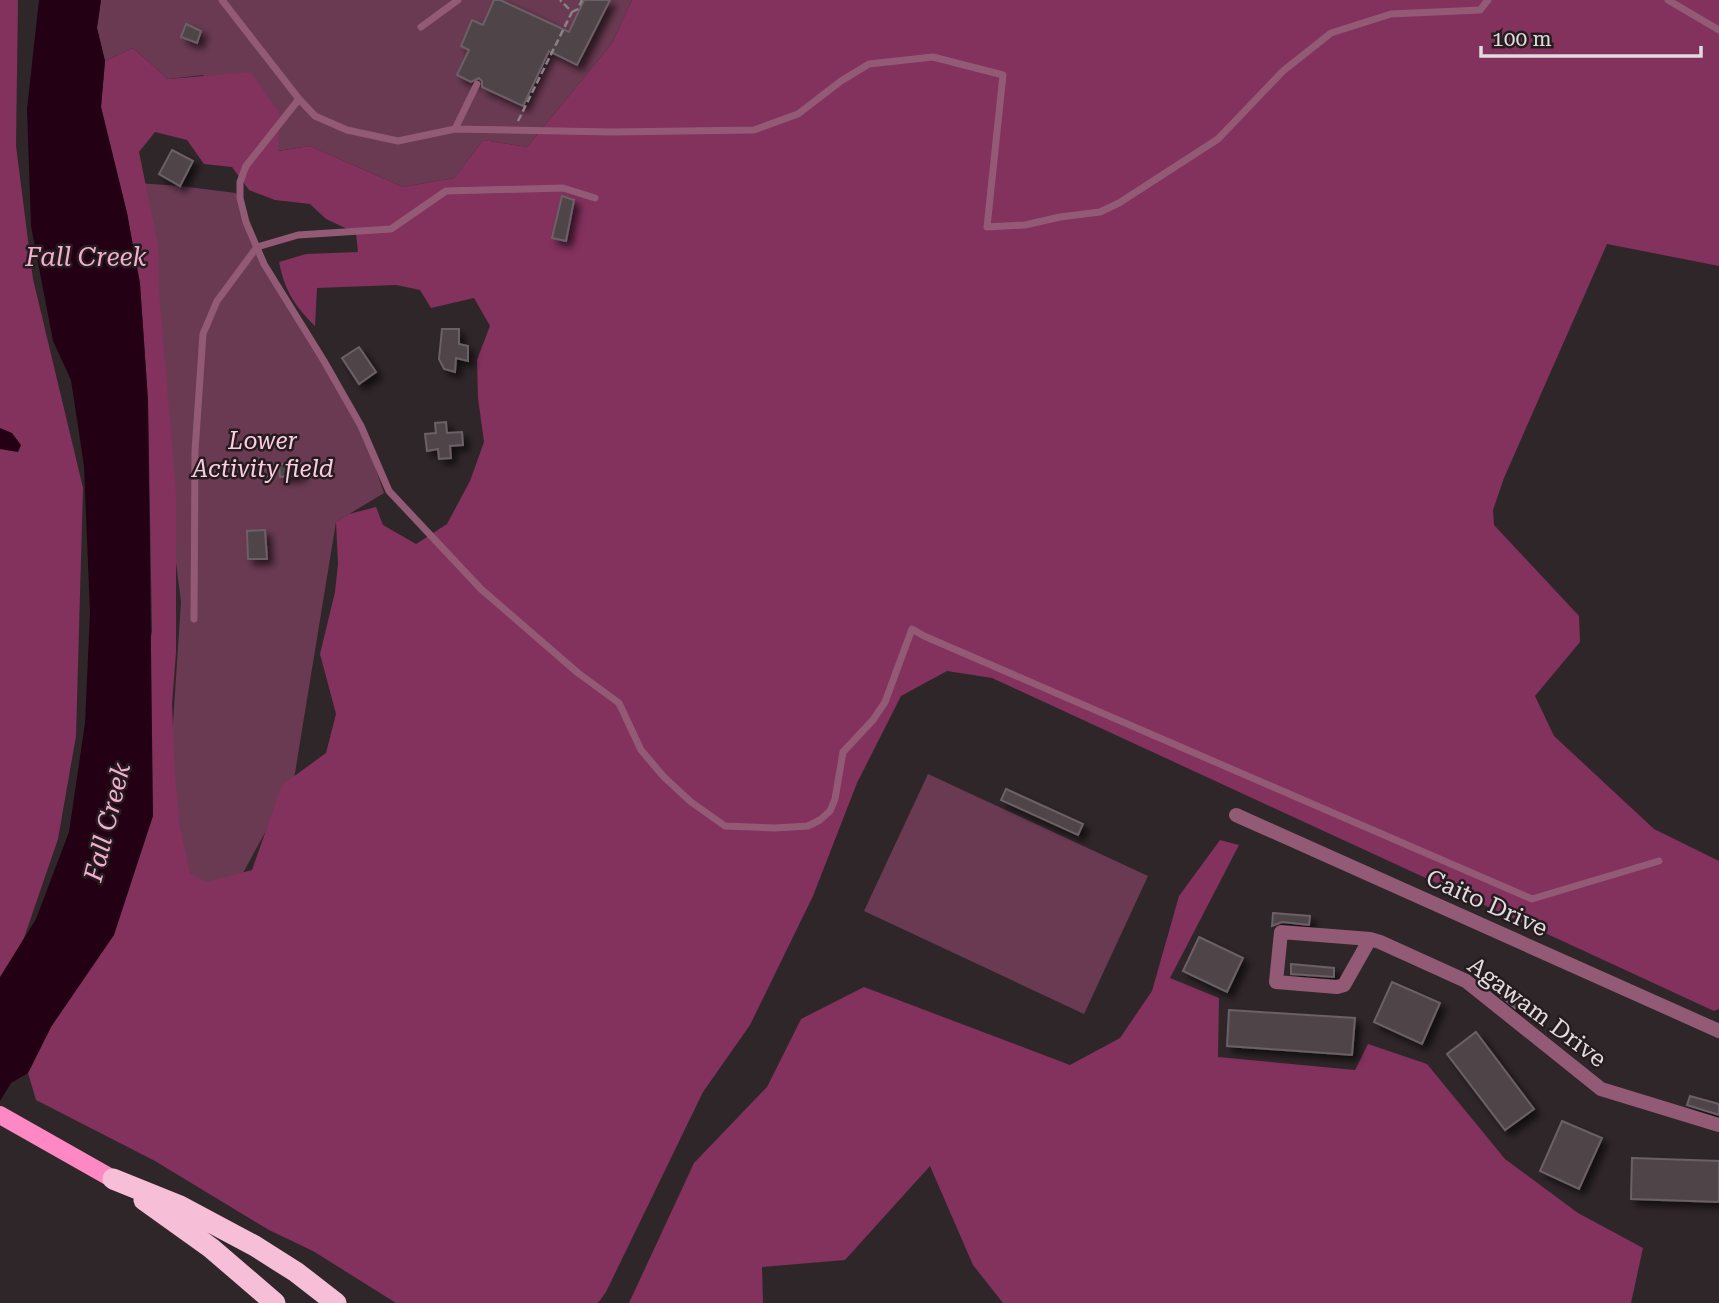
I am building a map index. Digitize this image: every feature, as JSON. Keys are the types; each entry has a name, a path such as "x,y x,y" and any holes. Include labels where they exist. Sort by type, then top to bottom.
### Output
{"highway":[{"path":"113,1179 211,1248 275,1303"},
{"path":"113,1179 180,1206 255,1246 296,1272 336,1303"}],"main road":[{"path":"0,1115 113,1179"}],"street":[{"name":"Caito Drive","path":"1236,816 1719,1031"},
{"name":"Agawam Drive","path":"1370,939 1344,985 1337,987 1276,982 1281,932 1370,939 1380,942 1466,981 1601,1088 1719,1125"}],"lane":[{"path":"222,0 315,116 347,130 398,141 455,129 754,130 798,114 869,64 933,57 1003,75 987,227 1025,225 1100,212 1136,193 1218,139 1283,72 1331,33 1391,14 1480,10 1488,0"},
{"path":"421,27 458,0"},
{"path":"1668,0 1719,30"},
{"path":"455,129 477,84"},
{"path":"299,99 254,152 240,182 240,198 246,222 264,264 361,426 389,491 481,589 578,673 620,703 641,750 650,762 691,802 725,826 775,828 808,825 820,820 830,811 839,782 843,752 866,728 885,702 912,629 1532,899 1659,861"},
{"path":"194,618 195,451 203,334 217,301 257,247 298,235 391,229 446,191 563,188 595,198"}],"path":[{"path":"560,0 572,12"},
{"path":"513,130 572,12 578,9 583,0"}],"green space":[{"path":"101,0 632,0 612,43 527,147 483,140 454,178 403,187 310,146 277,151 203,75 168,79 133,48 105,61 97,28"},
{"name":"Lower Activity field","path":"123,182 236,193 258,251 362,428 384,493 336,522 294,779 217,921 161,905 181,602 152,373"},
{"path":"928,774 1148,876 1084,1014 864,911"}],"shaded area":[{"path":"0,0 18,0 16,146 33,279 83,488 76,736 58,839 13,970 0,981"},
{"path":"632,0 1719,0 1719,266 1607,244 1504,478 1493,510 1494,525 1579,616 1580,642 1535,696 1554,736 1654,829 1719,861 1719,1009 1714,1011 992,678 947,671 901,696 857,783 813,896 750,1025 703,1092 606,1292 598,1303 396,1303 313,1251 269,1230 155,1161 36,1100 28,1073 51,1027 152,632 148,401 140,283 127,213 101,107 105,61 133,48 168,79 251,72 280,114 278,151 310,146 403,187 454,178 483,140 527,147 612,43","holes":["155,132 187,140 204,164 232,167 249,190 275,200 310,204 326,219 356,233 358,252 306,254 279,262 291,297 315,326 317,288 396,285 420,290 431,308 474,298 490,326 477,360 478,398 484,442 470,481 447,524 416,544 383,525 376,507 349,514 336,522 338,564 335,592 320,654 336,714 326,753 282,785 252,870 207,882 190,873 180,827 175,776 172,704 176,652 176,493 159,290 158,245 139,152"]},
{"path":"1220,840 1239,845 1170,978 1219,998 1218,1057 1355,1070 1368,1044 1427,1064 1505,1159 1578,1213 1643,1248 1631,1303 1003,1303 973,1265 930,1166 845,1260 762,1267 763,1303 629,1303 694,1163 767,1087 801,1019 864,987 1070,1065 1120,1038 1152,991 1179,896"}],"water":[{"name":"Fall Creek","path":"39,0 101,0 97,28 105,61 101,107 127,213 140,283 148,401 153,816 114,935 51,1027 28,1073 11,1083 0,1101 0,977 36,919 69,832 85,723 90,613 84,466 71,380 53,341 31,226 27,109"},
{"path":"0,428 12,433 21,445 18,452 0,449"}],"building":[{"path":"494,0 500,0 569,32 584,0 610,0 577,65 549,51 523,106 482,87 479,78 471,82 457,75 469,50 461,46 472,20 483,25"},
{"path":"186,24 201,31 197,43 181,37"},
{"path":"172,150 193,161 180,186 159,174"},
{"path":"562,196 574,200 566,241 552,238"},
{"path":"442,329 459,329 459,344 468,346 468,361 456,358 455,372 444,369 439,359"},
{"path":"359,347 376,372 359,384 342,358"},
{"path":"446,422 447,433 462,432 463,445 450,446 451,458 439,459 438,449 427,451 425,434 436,433 435,423"},
{"path":"300,463 301,475 280,477 279,464"},
{"path":"265,530 267,559 248,559 247,531"},
{"path":"1006,789 1083,824 1078,835 1001,800"},
{"path":"1273,913 1310,916 1309,925 1282,922 1272,926"},
{"path":"1199,937 1243,958 1227,992 1183,971"},
{"path":"1291,964 1334,968 1334,977 1291,974"},
{"path":"1492,978 1521,1001 1515,1008 1487,985"},
{"path":"1392,982 1440,1003 1422,1044 1374,1022"},
{"path":"1229,1010 1355,1018 1352,1055 1227,1046"},
{"path":"1476,1032 1534,1109 1505,1130 1447,1054"},
{"path":"1690,1096 1719,1104 1719,1115 1687,1105"},
{"path":"1562,1121 1602,1138 1579,1189 1540,1171"},
{"path":"1632,1158 1719,1161 1719,1202 1631,1199"}]}
